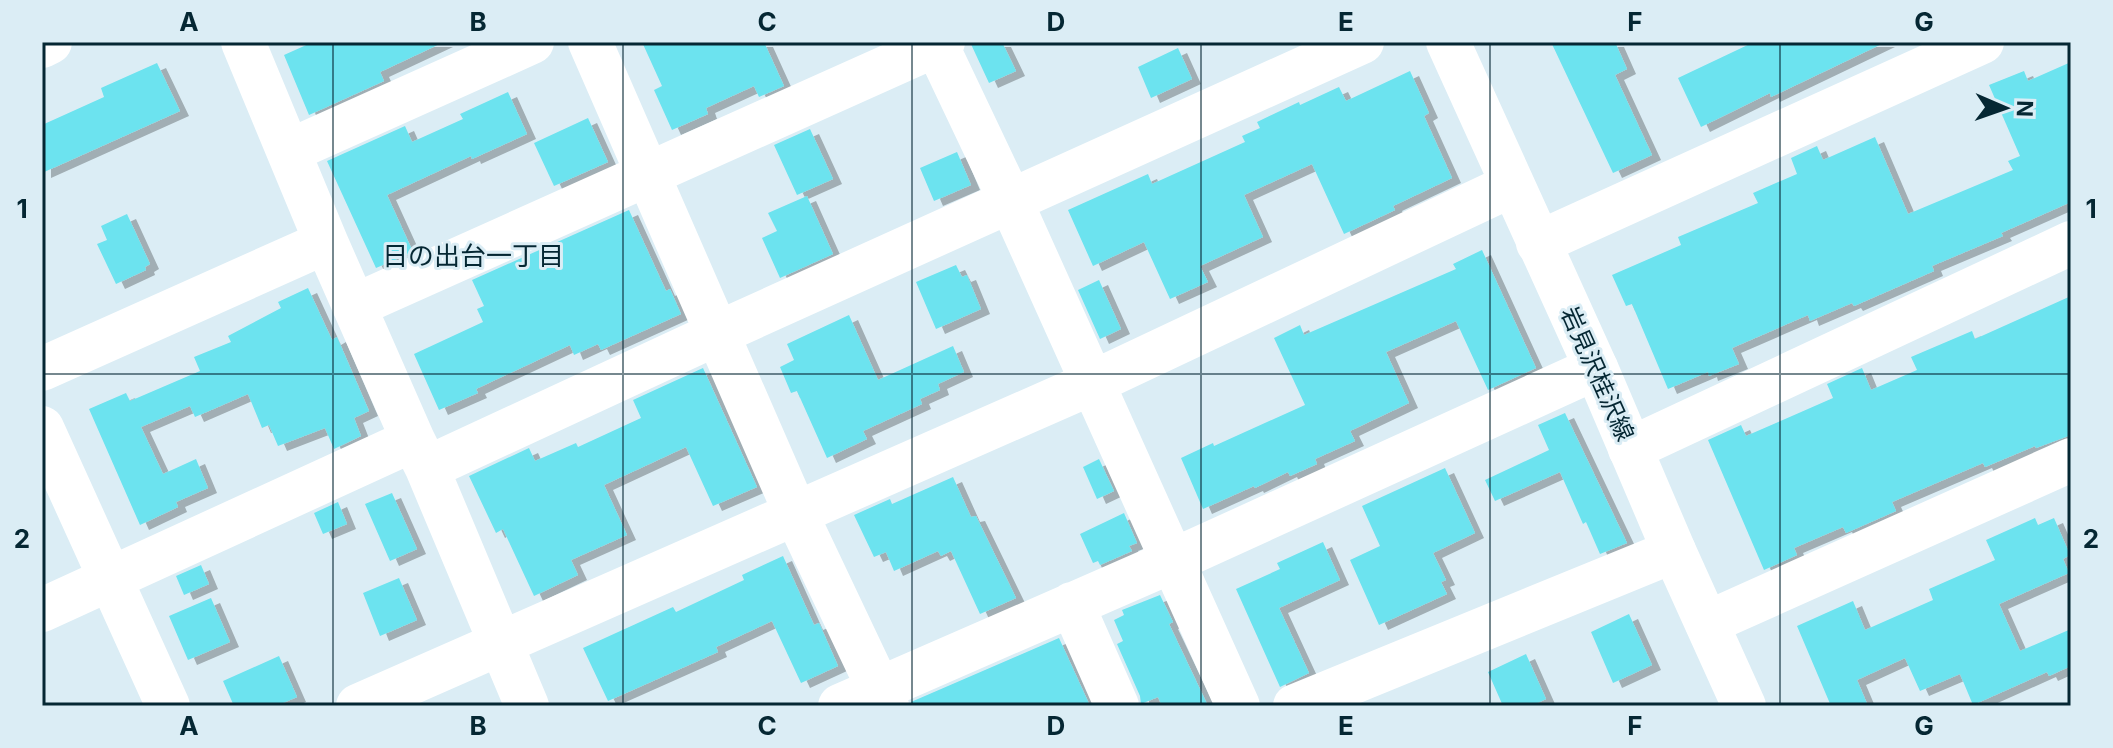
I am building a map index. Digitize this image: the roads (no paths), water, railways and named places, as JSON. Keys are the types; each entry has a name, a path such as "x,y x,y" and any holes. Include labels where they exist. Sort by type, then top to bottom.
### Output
{"street":[{"path":"42,46 50,42"},
{"path":"243,42 527,706"},
{"path":"289,151 532,42"},
{"path":"590,42 796,514 883,697"},
{"path":"42,610 111,578 716,334 1362,42"},
{"name":"岩見沢桂沢線","path":"1448,42 1596,368 1744,706"},
{"path":"1538,243 1982,42"},
{"path":"354,306 938,43 1238,706"},
{"path":"358,706 1092,383 1512,185"},
{"path":"42,369 326,242"},
{"path":"1630,449 2071,243"},
{"path":"840,706 883,697 1072,604 1596,368"},
{"path":"42,428 168,706"},
{"path":"1707,623 2071,460"},
{"path":"1295,706 1674,551"},
{"path":"1072,604 1117,706"}],"district":[{"name":"日の出台一丁目","path":"473,256"}]}
